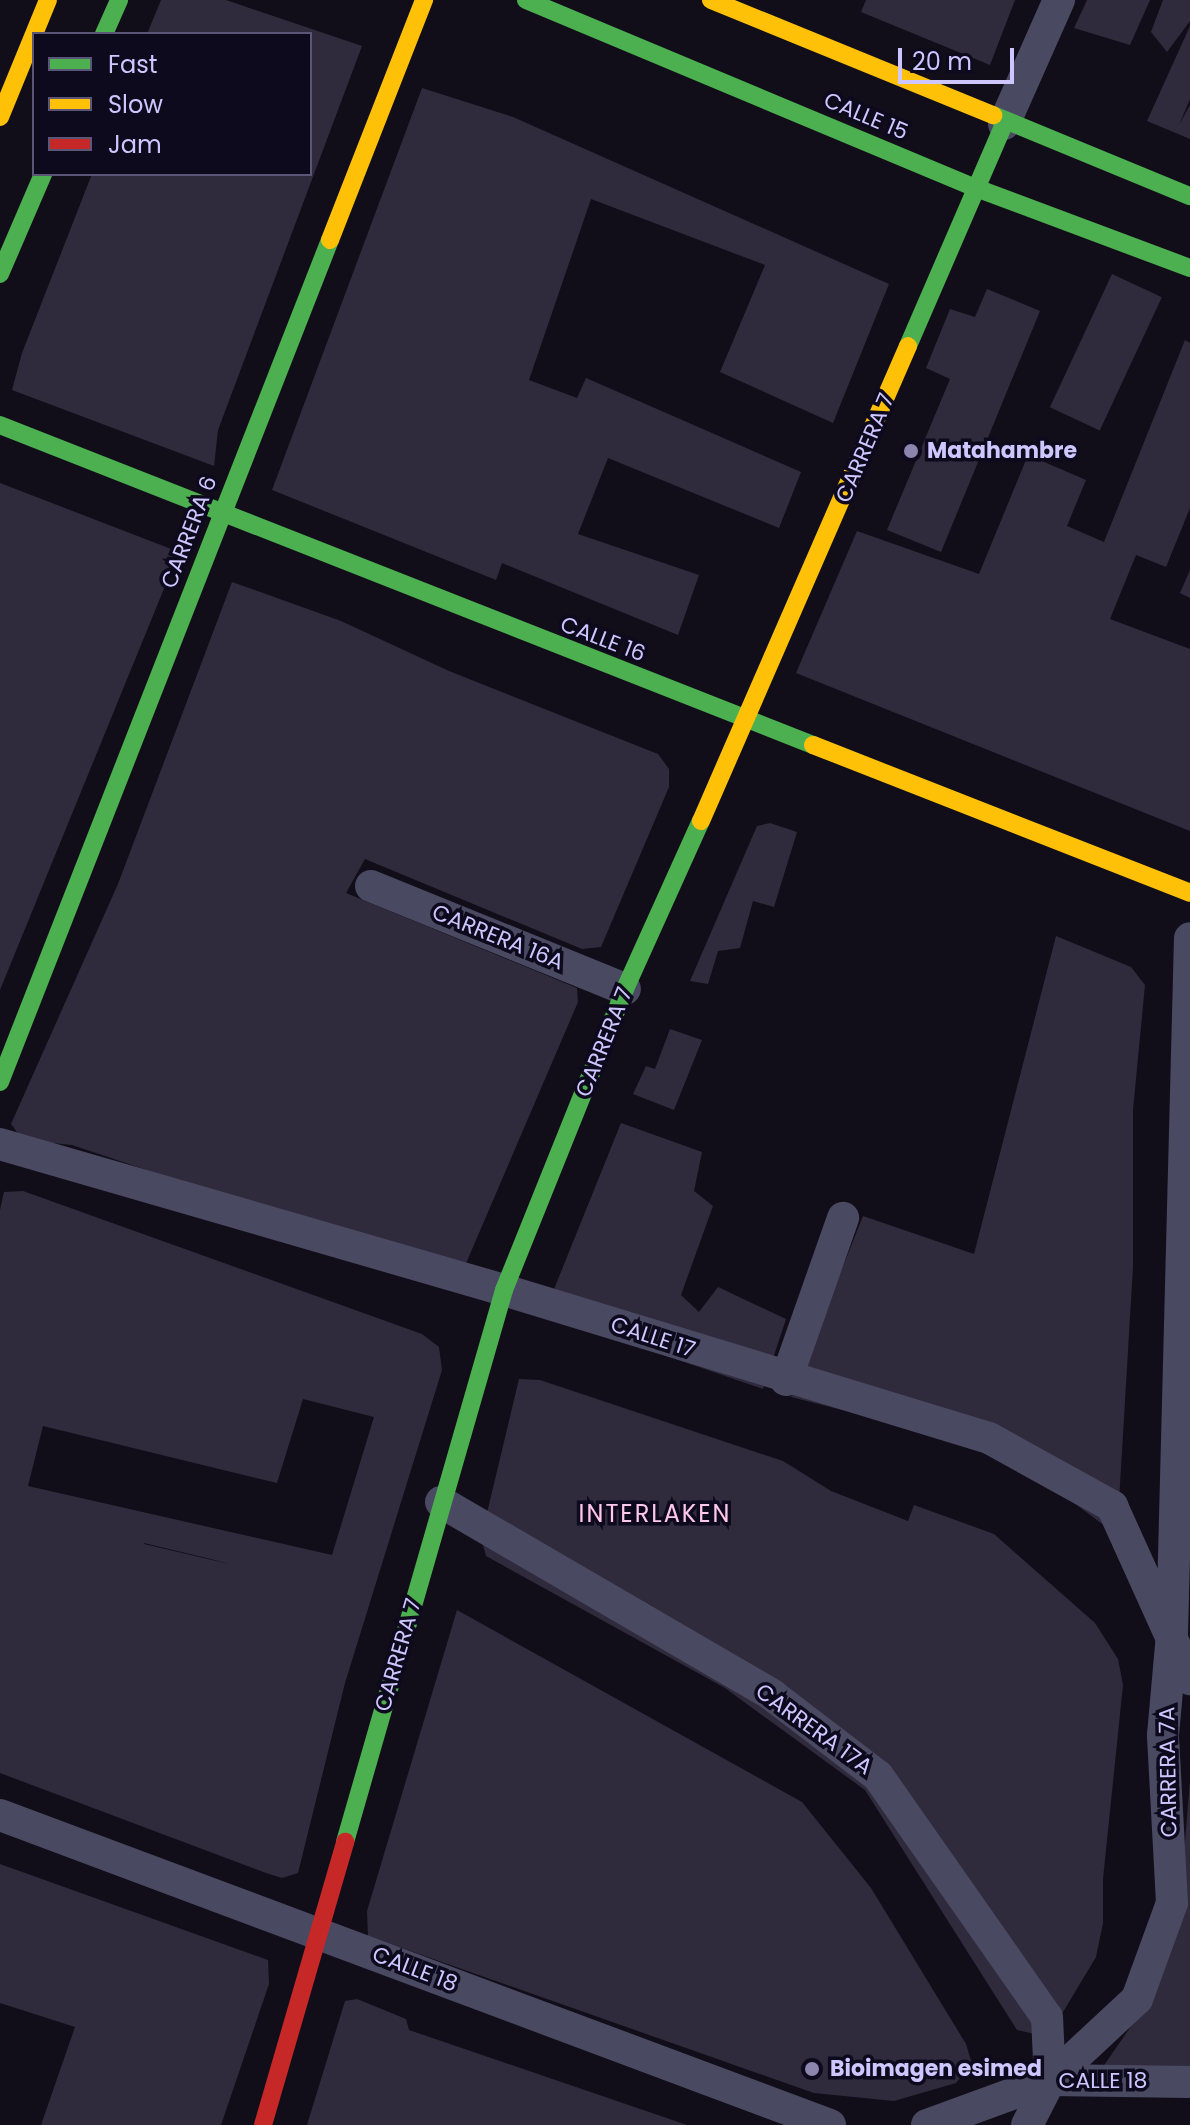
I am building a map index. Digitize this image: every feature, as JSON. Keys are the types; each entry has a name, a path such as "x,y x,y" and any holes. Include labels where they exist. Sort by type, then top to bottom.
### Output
{"main road":[{"path":"35,32 48,0"},
{"path":"105,32 119,0"},
{"name":"CARRERA 6","path":"0,1082 424,0"},
{"name":"CALLE 15","path":"526,0 976,188 1190,268"},
{"path":"711,0 1004,124 1190,196"},
{"path":"0,117 32,39"},
{"name":"CARRERA 7","path":"263,2125 504,1290 625,989 747,721 1004,124"},
{"path":"0,274 42,176"},
{"name":"CALLE 16","path":"0,425 221,515 1190,893"}],"street":[{"name":"CARRERA 7","path":"1004,124 1059,0"},
{"name":"CARRERA 16A","path":"371,886 625,989"},
{"name":"CARRERA 7A","path":"1027,2125 1050,2080 1137,1999 1172,1903 1163,1735 1172,1634 1190,938"},
{"name":"CALLE 17","path":"0,1144 504,1290 786,1380 989,1438 1112,1506 1190,1679"},
{"path":"786,1380 843,1218"},
{"name":"CARRERA 17A","path":"441,1502 772,1695 878,1776 1047,2017 1050,2080"},
{"name":"CALLE 18","path":"0,1815 830,2125"},
{"name":"CALLE 18","path":"927,2125 1050,2080 1190,2082"}],"building":[{"path":"161,0 226,0 362,46 218,430 214,466 12,390 22,353 91,176 312,176 312,32 148,32"},
{"path":"866,0 1015,0 990,65 861,12"},
{"path":"1087,0 1150,0 1130,45 1074,28"},
{"path":"1163,0 1190,0 1190,21 1167,52 1151,32"},
{"path":"1190,26 1190,99 1179,125 1190,105 1190,139 1147,121"},
{"path":"422,88 513,117 889,284 833,423 720,372 765,265 591,199 529,380 577,398 586,378 801,472 779,528 608,458 578,534 699,575 678,635 502,563 496,580 272,490"},
{"path":"1112,274 1162,297 1100,430 1050,407"},
{"path":"987,289 1040,311 941,552 887,530 950,379 926,368 950,309 975,317"},
{"path":"1185,340 1190,343 1190,508 1166,567 1136,555 1110,619 1190,649 1190,831 796,673 857,531 979,574 1028,455 1086,480 1067,526 1104,542"},
{"path":"0,483 179,552 0,990"},
{"path":"1190,570 1190,598 1180,593"},
{"path":"232,582 341,621 449,671 658,754 669,769 669,787 601,947 582,949 365,859 346,893 577,988 578,1002 461,1275 72,1145 23,1140 11,1124 118,884"},
{"path":"770,823 797,832 774,907 753,901 740,948 718,951 708,984 690,981 757,826"},
{"path":"1056,936 1131,967 1145,985 1133,1110 1133,1267 1117,1535 1042,1479 945,1436 791,1397 863,1216 974,1254"},
{"path":"670,1029 702,1040 674,1110 633,1094 646,1066 655,1069"},
{"path":"621,1123 702,1152 694,1191 713,1206 681,1295 699,1312 718,1287 786,1319 763,1389 544,1314"},
{"path":"23,1191 422,1334 439,1347 442,1370 345,1683 298,1873 282,1878 266,1873 0,1773 0,1210 4,1192","holes":["303,1399 374,1417 332,1555 28,1486 43,1426 277,1483","144,1544 211,1559 229,1564"]},
{"path":"519,1379 540,1380 783,1461 831,1491 908,1521 914,1505 994,1534 1095,1623 1118,1659 1123,1685 1103,1879 1103,1923 1096,1957 1048,2037 1017,2030 865,1790 725,1688 486,1556 481,1538"},
{"path":"457,1610 802,1802 871,1888 966,2044 972,2064 956,2083 894,2101 814,2093 368,1936 367,1911"},
{"path":"1190,1781 1190,2091 1100,2071 1136,2019 1180,1901"},
{"path":"0,1864 268,1960 269,1984 221,2125 41,2125 75,2027 0,2003"},
{"path":"357,1999 406,2019 409,2030 687,2125 307,2125 345,2001"}],"traffic: fast":[{"path":"105,32 119,0"},
{"path":"526,0 976,188 1190,268"},
{"path":"993,115 1190,196"},
{"path":"908,346 1004,124"},
{"path":"0,274 42,176"},
{"path":"0,1082 330,240"},
{"path":"0,425 813,745"},
{"path":"345,1842 504,1290 625,989 701,821"}],"traffic: slow":[{"path":"35,32 48,0"},
{"path":"330,240 424,0"},
{"path":"711,0 993,115"},
{"path":"0,117 32,39"},
{"path":"701,821 908,346"},
{"path":"813,745 1190,893"}],"traffic: jam":[{"path":"263,2125 345,1842"}],"place":[{"name":"Matahambre","path":"911,451"},
{"name":"Bioimagen esimed","path":"812,2069"}],"district":[{"name":"INTERLAKEN","path":"655,1514"}]}
